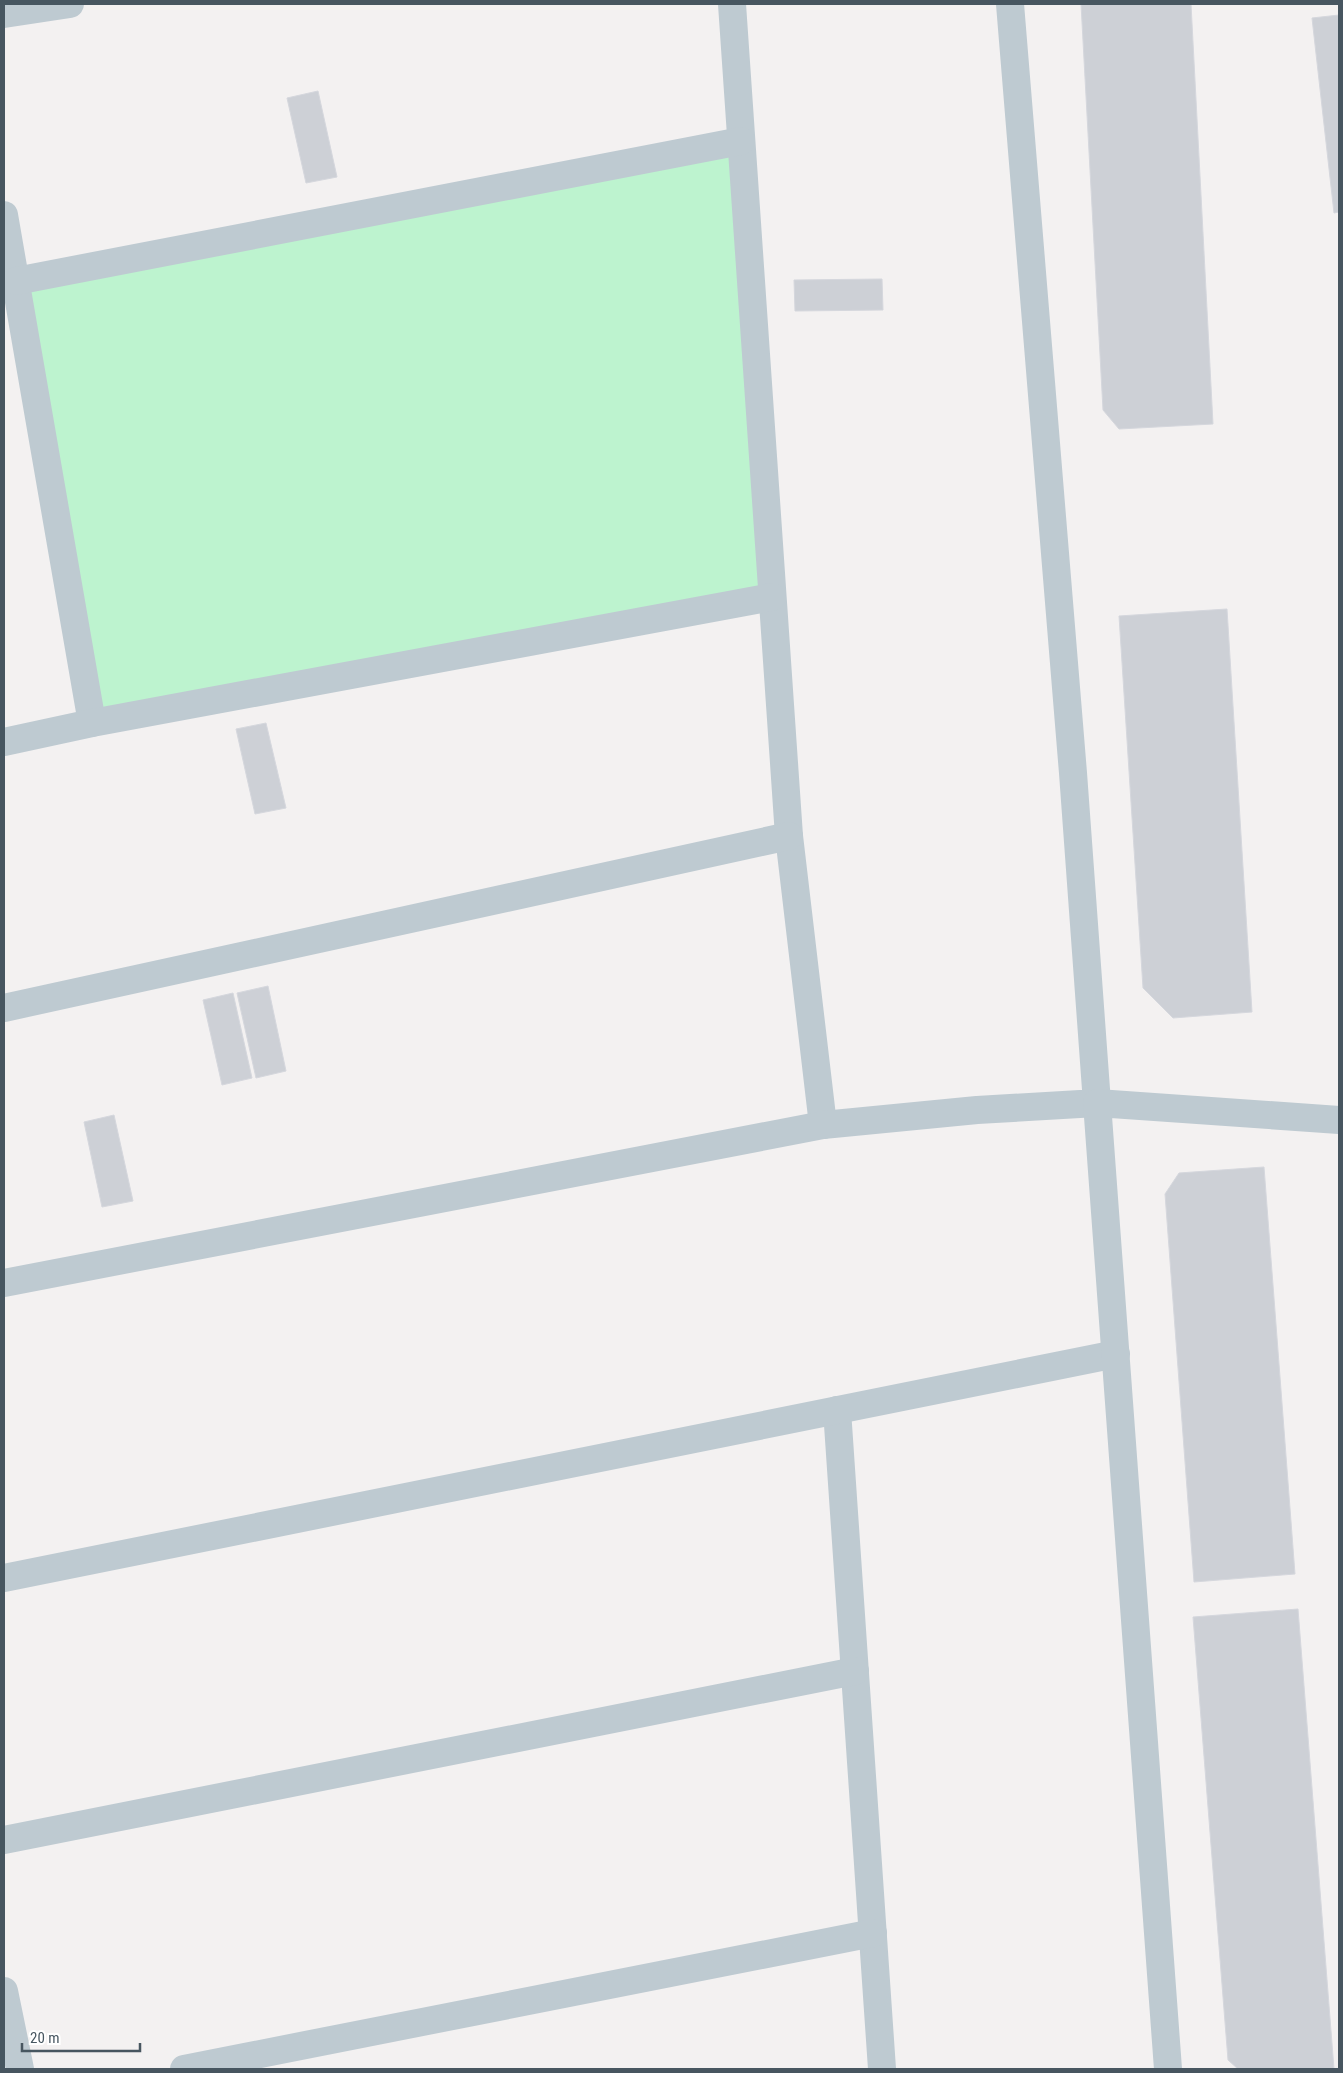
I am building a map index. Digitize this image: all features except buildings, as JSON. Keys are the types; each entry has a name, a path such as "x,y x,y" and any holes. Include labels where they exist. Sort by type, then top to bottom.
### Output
{"street":[{"path":"4,14 70,4"},
{"path":"732,4 789,836 823,1125"},
{"path":"1010,4 1073,773 1168,2069"},
{"path":"16,281 741,141"},
{"path":"4,215 92,723"},
{"path":"4,742 92,723 772,598"},
{"path":"4,1008 789,836"},
{"path":"4,1283 823,1125 977,1110 1097,1103 1339,1120"},
{"path":"4,1578 1116,1354"},
{"path":"837,1410 882,2069"},
{"path":"4,1840 856,1671"},
{"path":"184,2069 873,1933"},
{"path":"4,1991 20,2069"}],"green space":[{"path":"741,141 772,597 92,723 16,281"}]}
